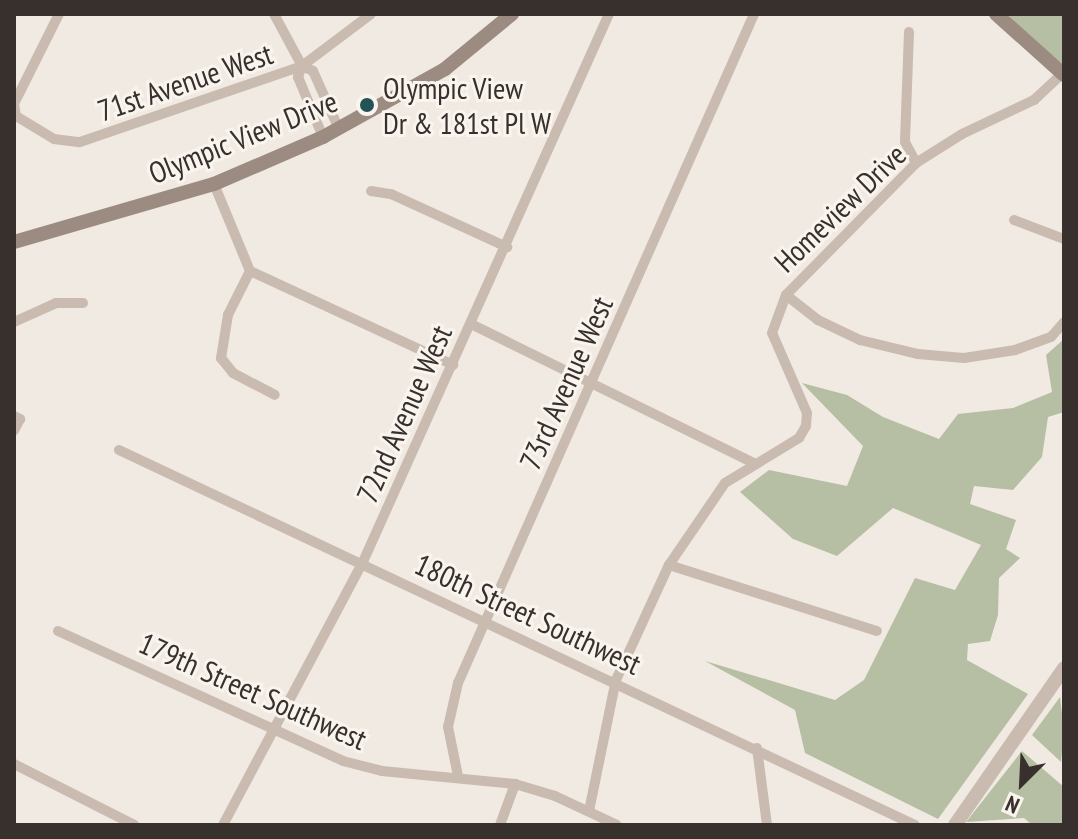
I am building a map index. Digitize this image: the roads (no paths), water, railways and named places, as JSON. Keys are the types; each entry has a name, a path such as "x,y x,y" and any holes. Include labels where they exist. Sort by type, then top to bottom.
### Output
{"main road":[{"name":"Olympic View Drive","path":"14,242 214,184 323,137 445,69 512,14"},
{"path":"996,14 1063,74"}],"street":[{"path":"14,104 59,14"},
{"path":"274,14 302,66 313,71 339,129"},
{"name":"71st Avenue West","path":"14,104 16,116 29,128 80,142 302,66 371,14"},
{"name":"72nd Avenue West","path":"223,825 271,728 362,564 507,247 609,14"},
{"name":"73rd Avenue West","path":"458,776 448,727 450,704 754,14"},
{"path":"909,32 905,142 916,163"},
{"path":"302,66 298,77 323,137"},
{"name":"Homeview Drive","path":"754,463 799,438 806,426 807,413 772,333 786,295 916,163 962,134 1034,100 1063,74"},
{"path":"214,184 250,271 453,365"},
{"path":"371,191 391,194 507,247"},
{"path":"1014,220 1064,239"},
{"path":"250,271 228,315 221,358 233,373 275,395"},
{"path":"786,295 818,320 860,340 918,354 964,358 1015,350 1051,337 1064,322"},
{"path":"14,322 56,303 83,303"},
{"path":"471,324 754,463 725,483 669,565 616,680 589,811"},
{"path":"14,431 17,417"},
{"name":"180th Street Southwest","path":"119,450 486,623 616,680 915,825"},
{"path":"669,565 877,631"},
{"name":"179th Street Southwest","path":"58,631 356,765 515,784 589,811 617,825"},
{"path":"955,825 1064,668"},
{"path":"757,748 767,825"},
{"path":"14,764 134,825"},
{"path":"500,825 515,784"}],"place":[{"name":"Olympic View Dr & 181st Pl W","path":"367,105"}]}
